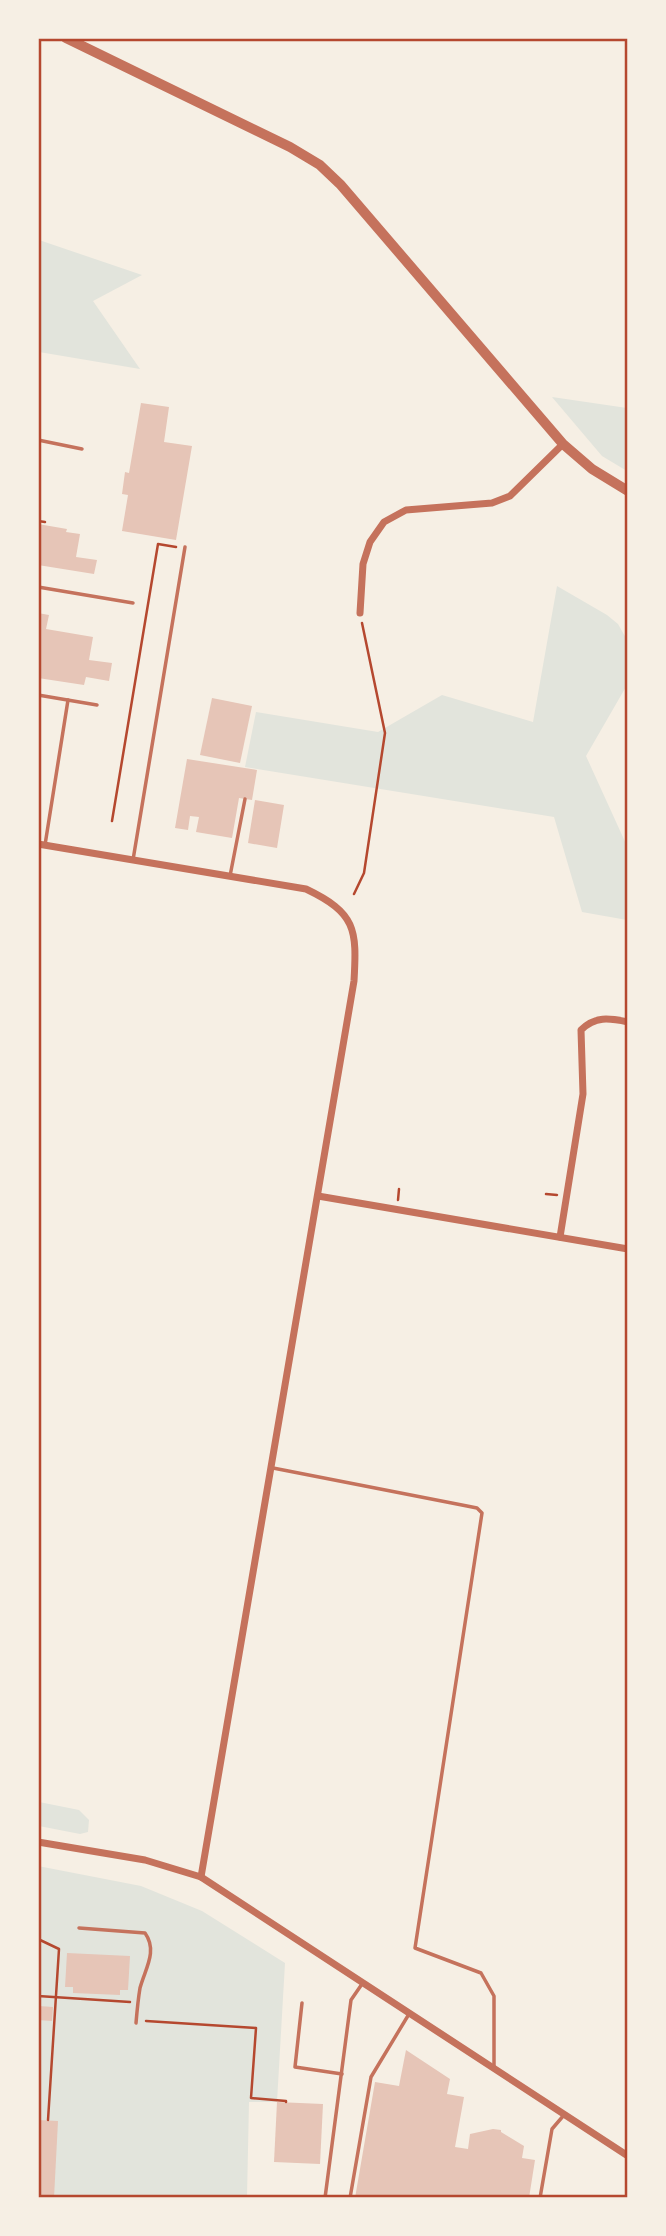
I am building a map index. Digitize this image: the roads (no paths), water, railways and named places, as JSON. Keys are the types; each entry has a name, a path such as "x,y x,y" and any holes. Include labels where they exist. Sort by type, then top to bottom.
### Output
{"street":[{"path":"66,38 290,147 320,166 340,184 563,444 592,469 628,491"},
{"path":"360,613 363,564 370,541 384,522 406,510 492,503 510,496 563,444"},
{"path":"42,845 306,889 330,901 343,914 353,928 356,945 354,981 201,1877"},
{"path":"559,1237 583,1094 581,1030 589,1022 605,1018 628,1022"},
{"path":"318,1196 628,1249"},
{"path":"38,1842 145,1860 201,1877 628,2156"}],"lane":[{"path":"38,440 82,449"},
{"path":"133,860 185,547"},
{"path":"38,587 133,603"},
{"path":"38,695 97,705"},
{"path":"42,845 68,700"},
{"path":"230,876 245,799"},
{"path":"271,1467 477,1508 482,1513 415,1948 481,1973 494,1996 494,2069"},
{"path":"79,1928 145,1933 150,1940 151,1955 138,2002 136,2022"},
{"path":"325,2197 351,2000 362,1984"},
{"path":"302,2003 295,2067 342,2074"},
{"path":"350,2197 371,2077 409,2014"},
{"path":"540,2197 552,2129 564,2115"}]}
